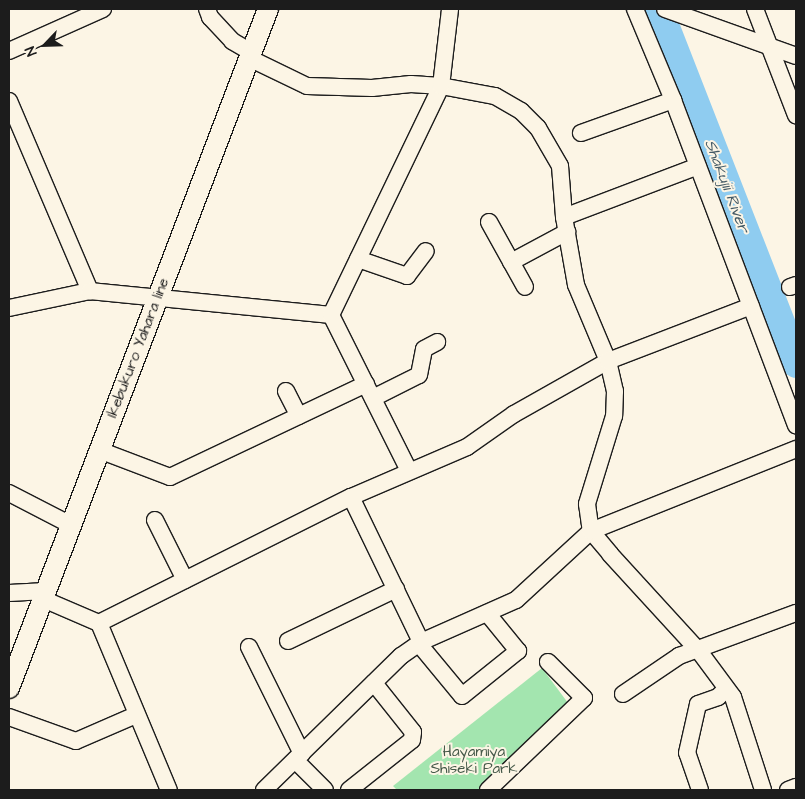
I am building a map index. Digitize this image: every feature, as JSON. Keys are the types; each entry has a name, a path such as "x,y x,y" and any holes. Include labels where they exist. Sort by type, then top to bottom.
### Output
{"main road":[{"name":"Ikebukuro Yahara line","path":"9,688 268,9"}],"street":[{"path":"9,51 103,9"},
{"path":"207,9 210,18 250,55 307,86 372,88 411,84 441,86 495,96 521,111 538,128 560,166 565,225 576,285 608,360 615,391 614,416 587,504 591,531 699,650 733,697 763,790"},
{"path":"331,314 441,86 450,9"},
{"path":"635,9 698,166 796,426"},
{"path":"664,9 796,56"},
{"path":"755,9 796,114"},
{"path":"581,133 672,100"},
{"path":"9,101 90,290"},
{"path":"511,262 565,225 698,166"},
{"path":"489,222 525,287"},
{"path":"358,259 406,276 426,251"},
{"path":"9,308 90,290 331,314"},
{"path":"99,623 352,497 409,471 467,448 514,414 608,360 750,306"},
{"path":"331,314 409,471"},
{"path":"99,450 170,476 299,416 418,375 424,348 437,342"},
{"path":"286,391 299,416"},
{"path":"264,790 401,656 420,643 516,600 591,531 796,449"},
{"path":"9,493 71,525"},
{"path":"352,497 420,643 462,696 518,651 487,613"},
{"path":"155,520 186,580"},
{"path":"288,641 396,589"},
{"path":"9,593 44,595 99,623 169,790"},
{"path":"623,694 679,656 796,613"},
{"path":"249,646 299,757 325,790"},
{"path":"488,790 584,698 548,662"},
{"path":"349,790 412,740 413,732 374,683"},
{"path":"700,790 686,753 698,704 718,697 726,689"},
{"path":"9,717 76,741 136,715"},
{"path":"788,790 796,787"}],"green space":[{"name":"Hayamiya Shiseki Park","path":"542,668 571,707 484,790 397,790 393,786"}],"waterway":[{"name":"Shakujii River","path":"658,9 796,363"}]}
